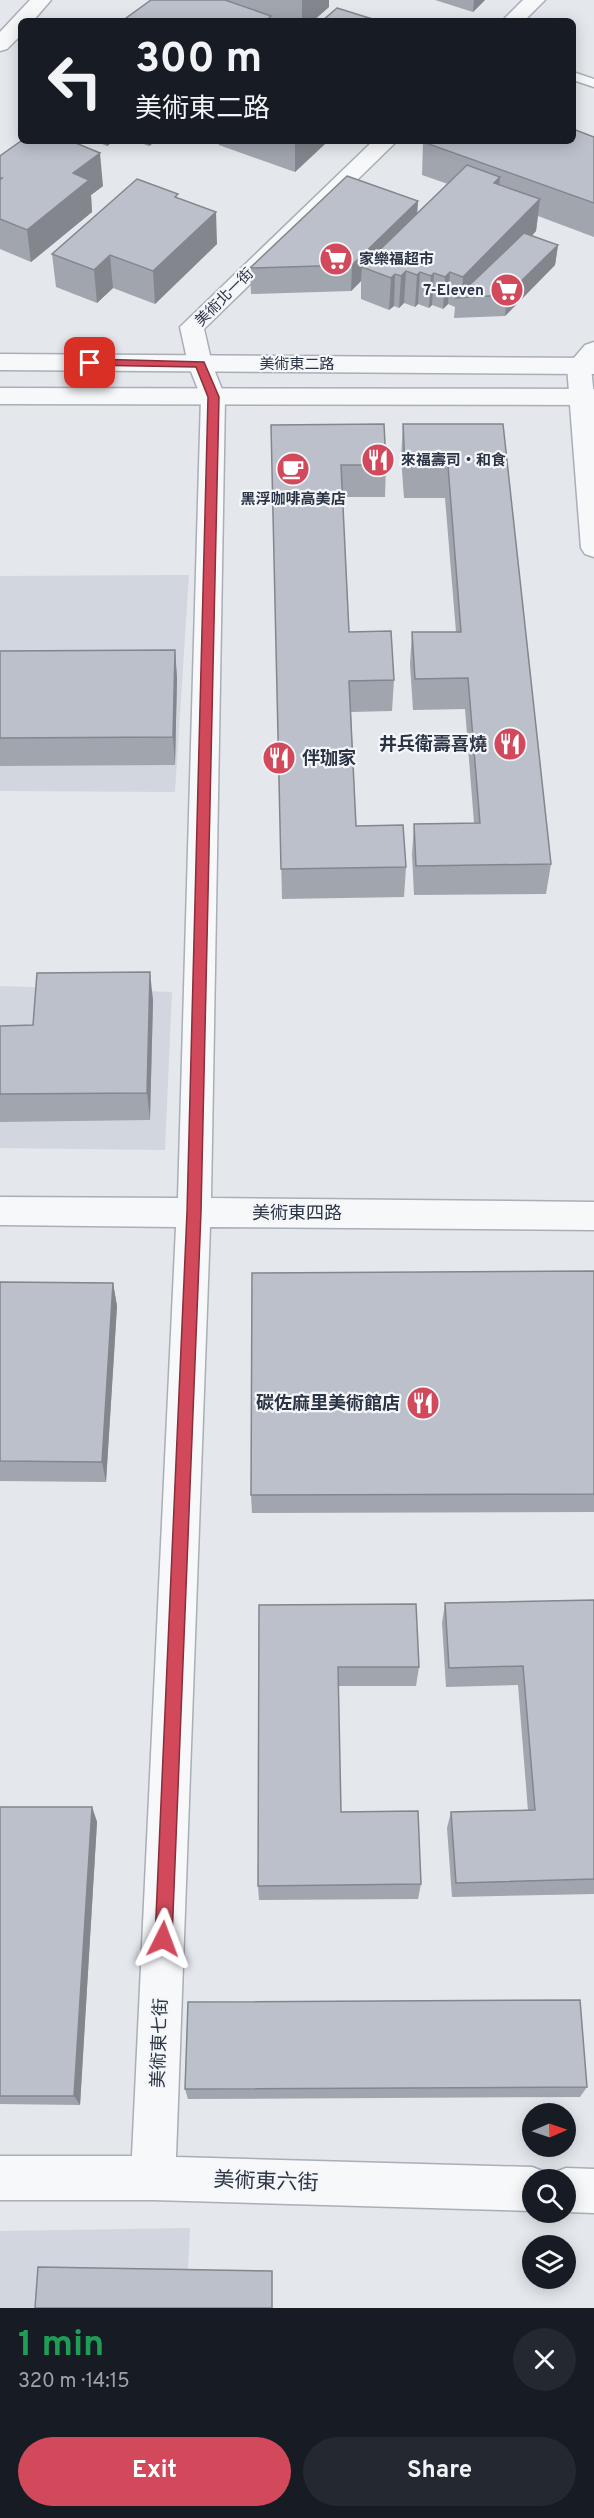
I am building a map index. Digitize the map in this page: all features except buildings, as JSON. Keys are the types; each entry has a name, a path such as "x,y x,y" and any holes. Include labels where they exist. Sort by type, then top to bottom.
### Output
{"street":[{"path":"25,18 41,0"},
{"path":"515,18 535,0"},
{"path":"0,45 18,25"},
{"name":"美術北一街","path":"200,364 192,327 383,144"},
{"path":"589,360 588,397 594,548"},
{"name":"美術東二路","path":"0,362 200,364 589,360"},
{"name":"美術東七街","path":"153,2178 194,1212 213,397 200,364"},
{"name":"美術東二路","path":"0,396 588,397"},
{"name":"美術東四路","path":"0,1211 594,1216"},
{"name":"美術東六街","path":"0,2178 153,2178 522,2189"},
{"path":"576,2190 594,2191"}],"lane":[{"path":"576,77 594,83"}],"shaded area":[{"path":"189,575 175,792 0,791 0,576"},
{"path":"0,986 172,992 165,1150 0,1148"},
{"path":"190,2228 186,2308 0,2308 0,2231"}],"place":[{"name":"家樂福超市","path":"336,259"},
{"name":"7-Eleven","path":"507,290"},
{"name":"來福壽司‧和食","path":"378,460"},
{"name":"黑浮咖啡高美店","path":"293,469"},
{"name":"井兵衛壽喜燒","path":"510,744"},
{"name":"伴珈家","path":"279,758"},
{"name":"碳佐麻里美術館店","path":"423,1403"}],"route":[{"path":"90,363 200,364 213,397 194,1212 163,1939"}]}
